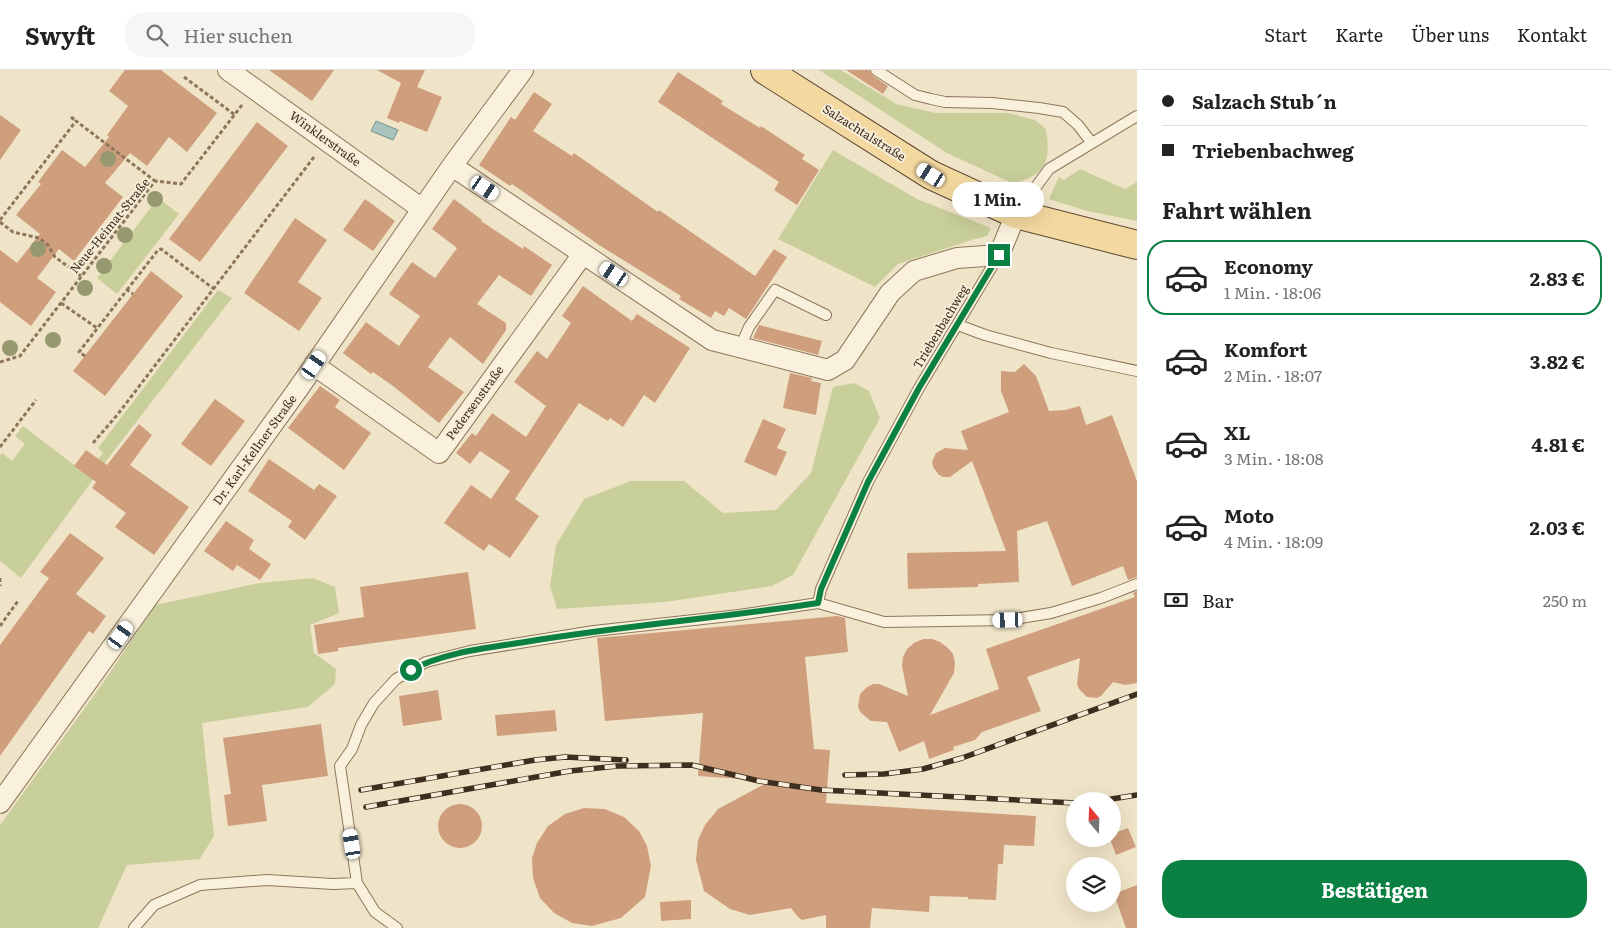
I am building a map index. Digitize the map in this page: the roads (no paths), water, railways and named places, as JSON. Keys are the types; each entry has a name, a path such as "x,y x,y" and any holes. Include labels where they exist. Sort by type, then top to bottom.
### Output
{"main road":[{"name":"Salzachtalstraße","path":"765,70 931,175 1016,214 1137,245"}],"street":[{"name":"Winklerstraße","path":"228,70 422,209"},
{"name":"Dr. Karl-Kellner Straße","path":"0,803 314,365 452,166 523,70"},
{"path":"452,166 712,340 828,370 845,360 890,292 914,271 957,258 999,255 1016,214"},
{"name":"Pedersenstraße","path":"314,365 439,452 583,254"}],"lane":[{"path":"876,70 915,94 938,101 992,103 1062,112 1078,124 1091,142"},
{"path":"1016,214 1050,169 1091,142 1137,116"},
{"name":"Triebenbachweg","path":"818,603 821,589 868,482 919,388 999,255"},
{"path":"740,348 749,327 775,290 826,316"},
{"path":"958,325 985,335 1052,353 1137,371"},
{"path":"398,928 375,912 357,883 340,766 352,749 361,725 374,703 396,679 426,662 470,651 594,630 739,615 818,603 884,622 1008,620 1051,613 1101,598 1137,584"},
{"path":"134,928 154,905 200,885 267,880 333,884 357,883"}],"water":[{"path":"376,121 398,130 393,140 371,131"}],"railway":[{"path":"845,775 884,774 923,769 962,758 1137,694"},
{"path":"361,790 535,760 565,757 626,760"},
{"path":"366,807 570,771 617,766 692,765 759,781 821,790 1066,803"},
{"path":"1121,798 1137,795"}]}
